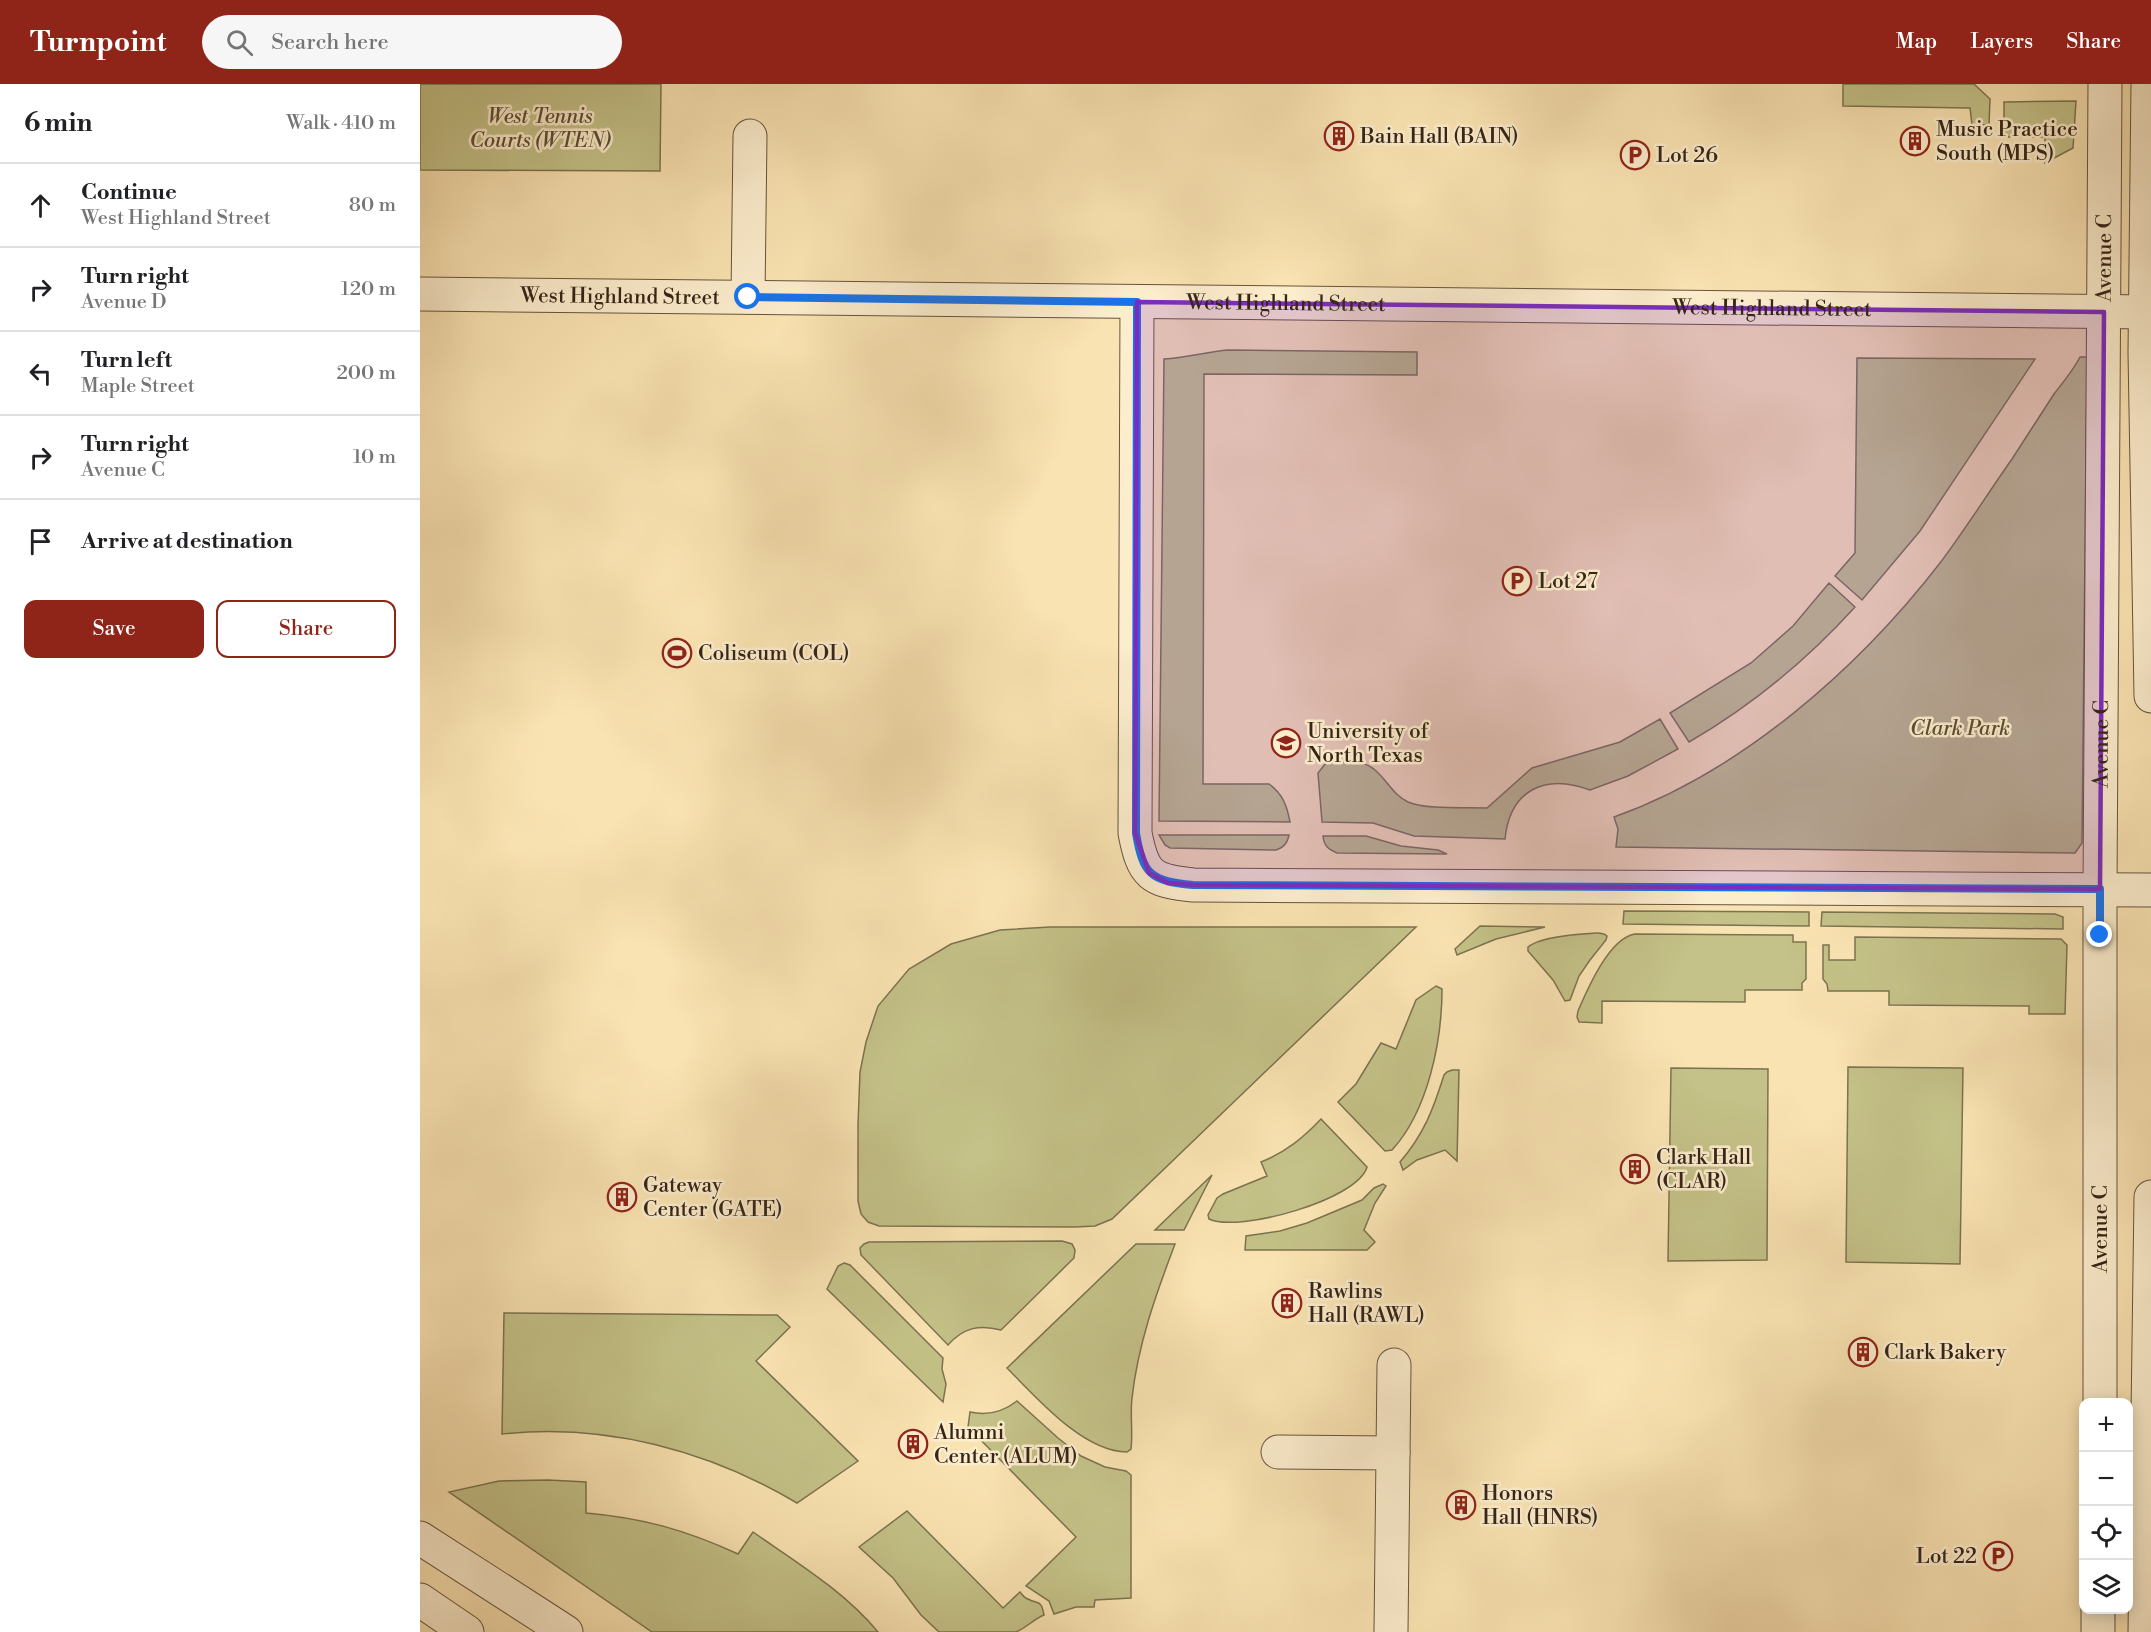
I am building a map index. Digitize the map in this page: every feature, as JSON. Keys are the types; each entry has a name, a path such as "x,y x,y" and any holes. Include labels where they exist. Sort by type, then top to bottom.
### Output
{"street":[{"name":"Avenue C","path":"2100,1398 2100,889 2105,84"},
{"name":"Avenue C","path":"2148,84 2151,696"},
{"path":"748,297 750,136"},
{"name":"West Highland Street","path":"420,294 2148,312"},
{"path":"1137,302 1136,833 1139,854 1149,873 1168,883 1193,885 2151,890"},
{"path":"2145,1632 2151,1197"},
{"path":"1391,1632 1394,1365"},
{"path":"1278,1452 1393,1453"},
{"path":"420,1538 566,1632"},
{"path":"420,1600 467,1632"},
{"path":"2098,1614 2098,1632"}],"highlighted area":[{"path":"1137,302 2104,312 2100,889 1193,885 1168,883 1149,873 1135,833"}],"green space":[{"name":"West Tennis Courts (WTEN)","path":"420,84 661,84 660,171 420,170"},
{"path":"1843,84 1974,84 1990,99 1989,125 1972,125 1970,108 1843,106"},
{"path":"2076,101 2073,148 2045,163 2045,137 2004,137 2004,102"},
{"path":"1228,350 1417,352 1417,375 1204,374 1203,784 1269,784 1284,801 1290,822 1159,821 1164,359"},
{"name":"Clark Park","path":"2080,357 2087,357 2082,843 2075,853 1616,847 1618,829 1614,817 1661,798 1751,745 1794,713 1834,678 1908,603 1940,563"},
{"path":"1857,358 2035,359 1920,531 1862,600 1835,576 1855,553"},
{"path":"1829,583 1855,607 1798,664 1734,713 1689,742 1670,713 1751,663 1793,626"},
{"path":"1660,719 1678,749 1628,776 1590,790 1574,785 1558,784 1545,785 1532,790 1522,797 1514,808 1508,822 1505,839 1414,836 1373,823 1322,822 1318,773 1326,763 1352,762 1370,766 1398,795 1416,805 1487,808 1532,768 1620,742"},
{"path":"1159,835 1289,835 1285,845 1276,850 1170,848 1165,845"},
{"path":"1323,836 1366,836 1401,846 1438,850 1447,854 1337,853 1327,847"},
{"path":"1624,911 1809,912 1809,926 1623,924"},
{"path":"1822,912 2055,914 2063,917 2063,929 1821,926"},
{"path":"1480,926 1545,927 1496,939 1457,955 1455,949"},
{"path":"1050,927 1416,927 1112,1219 1095,1226 1074,1227 879,1226 868,1222 861,1214 858,1201 860,1072 866,1042 878,1006 909,969 951,944 1000,930"},
{"path":"1598,933 1607,936 1606,940 1579,976 1570,1000 1565,1001 1553,980 1528,951 1528,947 1551,938"},
{"path":"1635,934 1793,935 1793,942 1806,942 1806,979 1802,983 1802,990 1745,990 1745,1002 1602,1001 1602,1023 1579,1022 1578,1011 1600,966 1616,945"},
{"path":"1855,937 2061,939 2067,945 2065,1014 2029,1014 2029,1006 1889,1005 1889,991 1828,991 1823,979 1823,945 1829,945 1829,960 1855,960"},
{"path":"1436,986 1442,989 1441,1009 1431,1074 1415,1116 1392,1150 1385,1151 1338,1102 1356,1084 1381,1043 1396,1049 1416,1000"},
{"path":"1848,1067 1963,1068 1960,1264 1846,1262"},
{"path":"1671,1068 1768,1069 1767,1260 1668,1261"},
{"path":"1452,1070 1459,1070 1457,1161 1445,1150 1417,1160 1403,1170 1400,1162 1427,1121 1444,1075"},
{"path":"1321,1119 1367,1167 1359,1179 1343,1191 1296,1211 1245,1221 1224,1222 1209,1219 1208,1215 1217,1198 1267,1176 1261,1162 1294,1144"},
{"path":"1212,1175 1184,1230 1155,1230"},
{"path":"1383,1184 1386,1186 1375,1203 1364,1230 1375,1242 1367,1250 1245,1250 1246,1236 1280,1231 1307,1223 1362,1200 1374,1188"},
{"path":"1062,1241 1072,1244 1075,1250 1074,1258 1001,1330 986,1327 972,1329 948,1345 861,1255 860,1248 869,1242"},
{"path":"1136,1244 1175,1244 1143,1339 1131,1404 1131,1449 1127,1452 1110,1450 1077,1433 1061,1421 1007,1368"},
{"path":"844,1263 850,1265 943,1358 942,1369 946,1384 943,1402 827,1289 838,1266"},
{"path":"504,1313 777,1315 790,1327 756,1361 858,1461 797,1503 728,1468 655,1444 579,1433 502,1434"},
{"path":"1017,1401 1081,1456 1105,1467 1126,1471 1131,1475 1131,1598 1095,1600 1094,1607 1076,1607 1054,1614 1049,1601 1026,1586 1076,1537 968,1427 970,1412 983,1414 995,1412"},
{"path":"499,1481 586,1482 586,1513 664,1526 738,1554 753,1532 835,1590 878,1632 652,1632 449,1492"},
{"path":"907,1511 1003,1608 1020,1592 1025,1598 1041,1604 1044,1615 1016,1632 939,1632 921,1615 893,1578 859,1547"}],"place":[{"name":"Bain Hall (BAIN)","path":"1339,136"},
{"name":"Music Practice South (MPS)","path":"1915,141"},
{"name":"Lot 26","path":"1635,155"},
{"name":"Lot 27","path":"1517,581"},
{"name":"Coliseum (COL)","path":"677,653"},
{"name":"University of North Texas","path":"1286,743"},
{"name":"Clark Hall (CLAR)","path":"1635,1169"},
{"name":"Gateway Center (GATE)","path":"622,1197"},
{"name":"Rawlins Hall (RAWL)","path":"1287,1303"},
{"name":"Clark Bakery","path":"1863,1352"},
{"name":"Alumni Center (ALUM)","path":"913,1444"},
{"name":"Honors Hall (HNRS)","path":"1461,1505"},
{"name":"Lot 22","path":"1998,1556"}],"route":[{"path":"748,297 1137,302 1136,833 1139,854 1149,873 1168,883 1193,885 2100,889 2100,935"}]}
